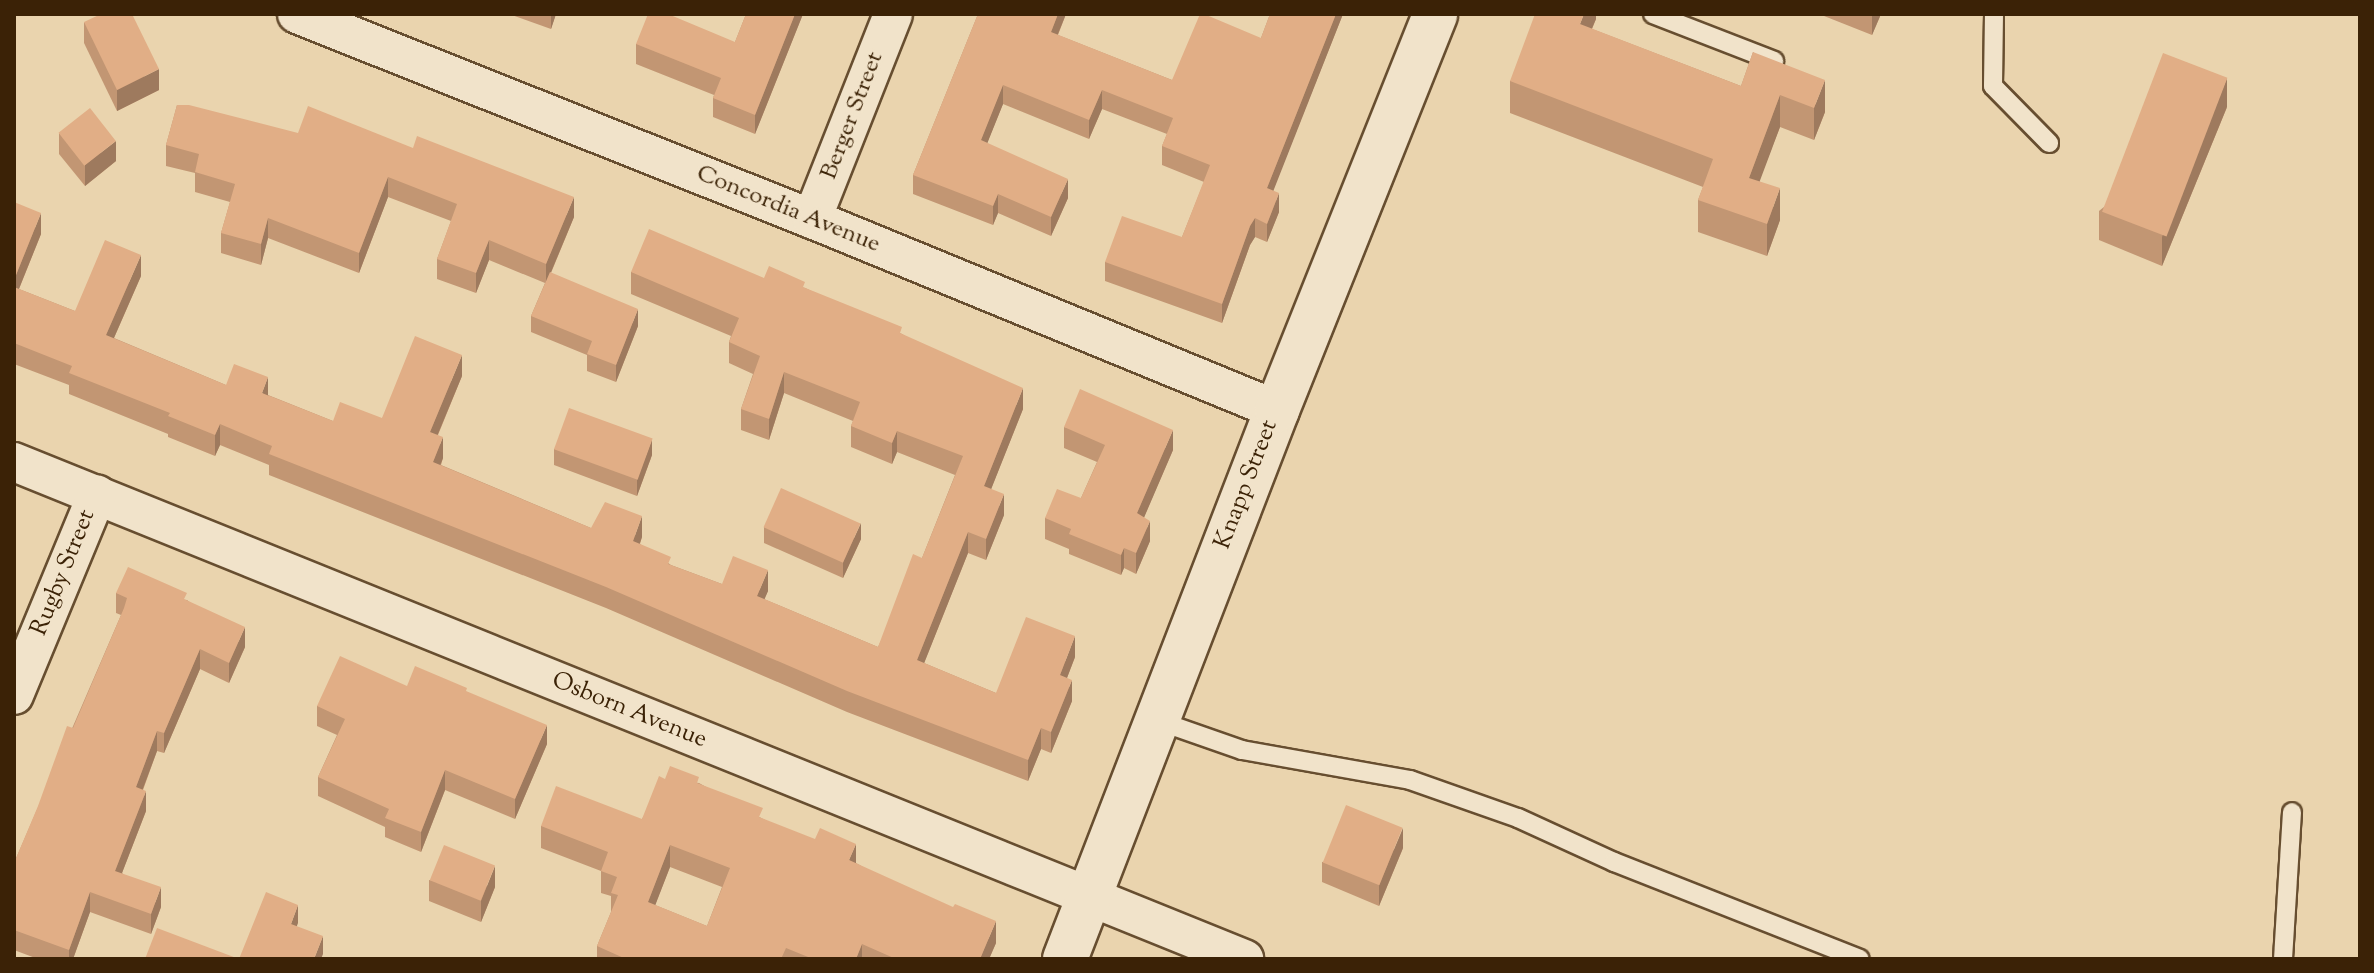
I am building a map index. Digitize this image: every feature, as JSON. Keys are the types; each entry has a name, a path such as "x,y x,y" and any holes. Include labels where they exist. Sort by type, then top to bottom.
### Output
{"street":[{"name":"Concordia Avenue","path":"297,14 812,219 1277,410"},
{"name":"Berger Street","path":"812,219 893,14"},
{"name":"Knapp Street","path":"1065,959 1277,410 1435,14"},
{"name":"Osborn Avenue","path":"14,462 1244,959"},
{"name":"Rugby Street","path":"14,695 97,495"}],"lane":[{"path":"1653,14 1794,69"},
{"path":"1994,14 1993,86 2049,143"},
{"path":"1156,720 1242,750 1410,780 1518,818 1614,862 1860,959"},
{"path":"2283,959 2292,812"}],"building":[{"path":"101,14 132,14 159,69 117,90 84,22"},
{"path":"648,14 668,14 735,42 746,14 795,14 755,115 713,98 721,78 636,44"},
{"path":"978,14 1058,14 1051,32 1172,80 1200,14 1261,38 1270,14 1336,14 1267,188 1279,193 1267,224 1255,218 1250,226 1222,304 1105,262 1122,216 1182,237 1210,165 1162,146 1173,118 1102,90 1089,120 1003,85 981,140 1068,179 1051,217 998,194 993,206 913,175"},
{"path":"1535,14 1584,14 1580,24 1741,86 1753,52 1825,80 1814,108 1780,95 1749,178 1780,188 1767,224 1698,200 1713,159 1510,81"},
{"path":"2163,53 2227,78 2166,236 2102,212"},
{"path":"177,105 189,105 298,133 308,106 413,148 417,136 574,197 546,264 489,240 476,273 437,259 457,204 388,177 359,253 268,218 261,244 221,233 235,184 195,172 199,154 166,145"},
{"path":"90,108 116,141 84,166 58,133"},
{"path":"14,202 41,213 14,280"},
{"path":"649,229 764,278 769,266 805,282 803,287 902,327 900,333 1023,388 984,486 1004,494 986,539 968,532 917,660 996,693 1026,617 1075,636 1060,675 1072,680 1051,732 1041,728 1028,760 847,691 606,587 269,454 272,446 220,424 215,435 168,416 170,413 69,373 72,366 14,343 14,287 75,311 105,240 141,255 106,335 226,385 234,364 268,377 262,393 333,421 340,402 382,418 415,336 462,355 430,432 443,437 433,462 591,528 605,502 642,516 633,541 671,557 668,564 722,584 733,556 768,570 757,596 878,647 913,554 922,558 963,456 897,431 892,443 851,426 860,402 784,372 769,419 741,409 760,356 729,342 739,318 631,272"},
{"path":"550,272 638,309 616,365 587,354 592,341 531,316"},
{"path":"1080,389 1173,430 1137,513 1150,521 1136,553 1124,548 1121,555 1069,534 1071,529 1045,518 1057,489 1081,498 1105,445 1064,427"},
{"path":"569,408 653,438 638,480 554,449"},
{"path":"781,488 860,523 843,563 764,527"},
{"path":"128,567 187,593 184,599 245,627 229,663 200,649 164,733 157,731 136,787 146,791 115,871 161,887 151,914 90,892 69,950 14,930 14,863 67,726 73,728 124,608 127,598 116,593"},
{"path":"340,656 407,686 415,666 547,725 515,799 445,770 421,832 385,818 389,809 318,777 345,719 317,706"},
{"path":"670,766 699,777 697,783 763,808 759,817 815,839 820,828 856,844 849,860 953,907 955,904 996,921 980,959 896,959 862,944 856,959 813,959 786,948 781,959 626,959 597,946 618,895 611,893 617,877 601,871 608,852 541,826 556,786 642,819 659,776 665,779","holes":["670,845 730,868 707,926 648,902"]},
{"path":"1346,805 1403,828 1379,885 1323,862"},
{"path":"444,845 495,866 481,901 430,880"},
{"path":"266,892 298,905 291,924 323,936 314,959 239,959"},
{"path":"157,928 239,959 145,959"}]}
